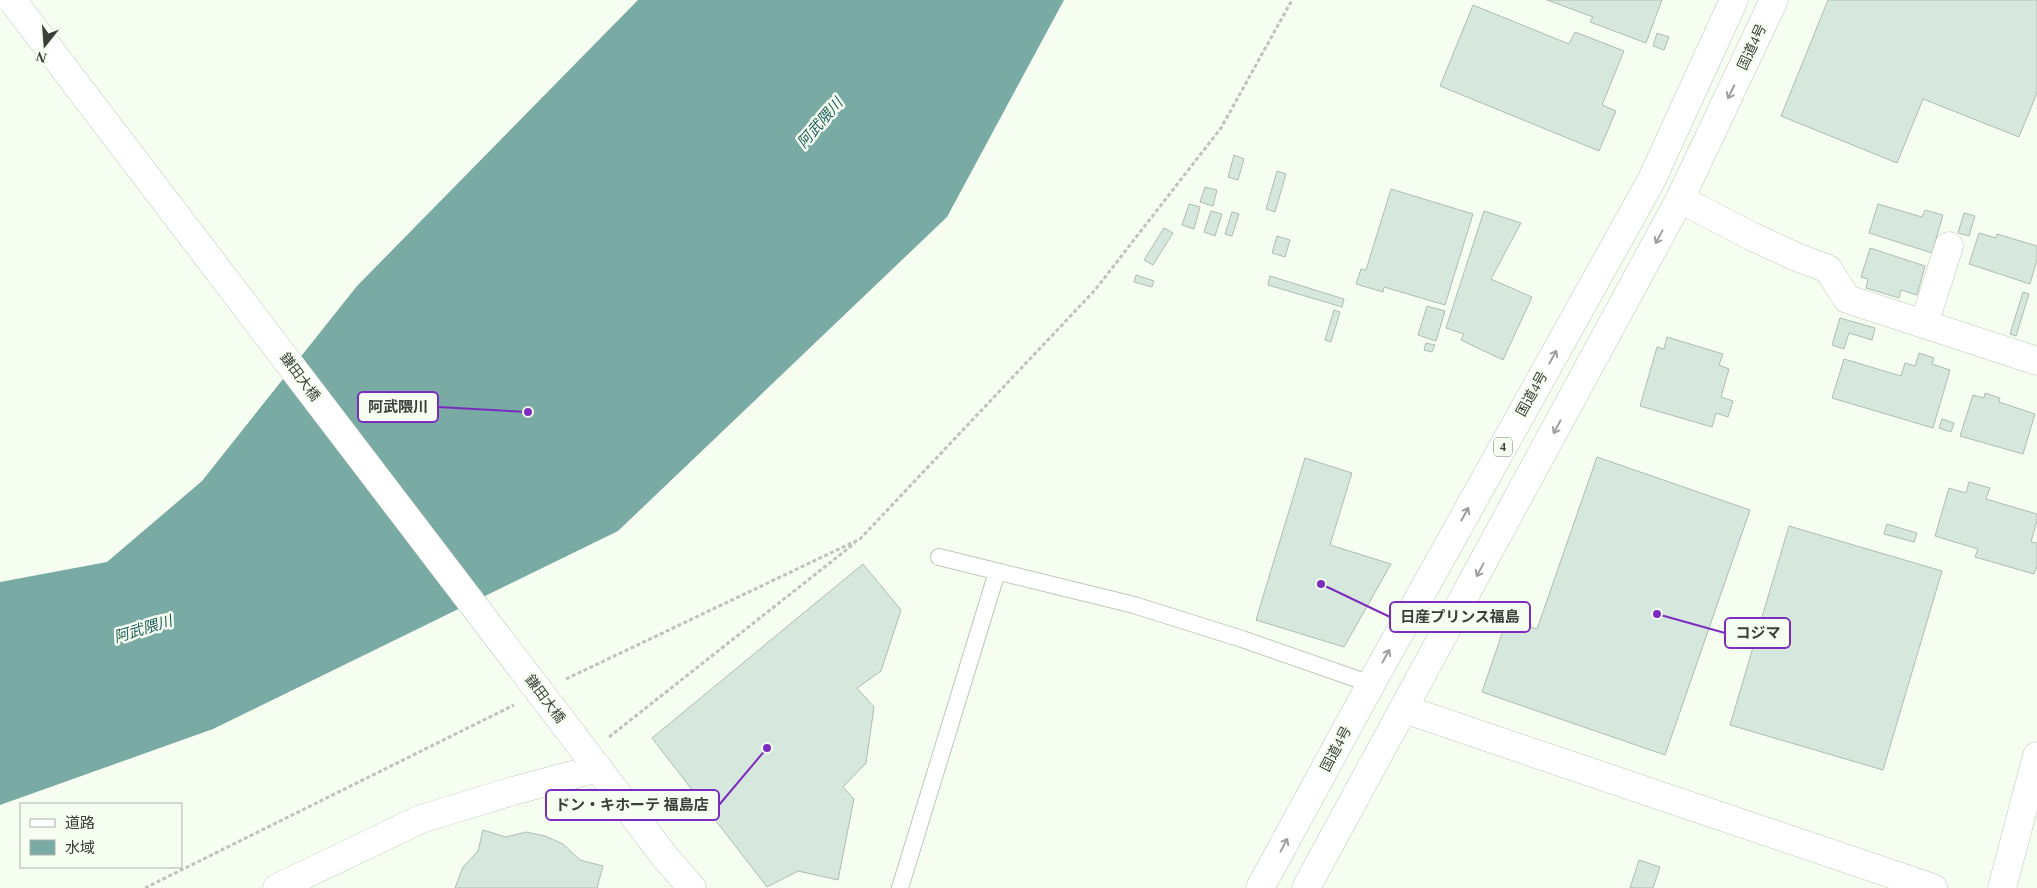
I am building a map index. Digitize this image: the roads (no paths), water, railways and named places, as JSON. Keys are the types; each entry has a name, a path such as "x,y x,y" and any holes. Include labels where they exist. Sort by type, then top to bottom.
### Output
{"main road":[{"name":"鎌田大橋","path":"12,0 665,857 692,888"},
{"name":"国道4号","path":"1260,888 1371,684 1651,181 1734,0"},
{"name":"国道4号","path":"1306,888 1680,199 1774,0"},
{"path":"1680,199 1759,240 1794,256 1828,268 1847,299 2037,361"},
{"path":"1924,324 1950,246"},
{"path":"1404,709 1933,888"},
{"path":"2002,888 2037,756"},
{"path":"276,888 421,819 513,791 593,761"}],"lane":[{"path":"939,557 1134,605 1371,684"},
{"path":"900,888 997,572"}],"water":[{"path":"638,0 1064,0 947,217 618,531 213,729 0,805 0,582 107,562 202,481 357,286"}],"place":[{"name":"阿武隈川","path":"528,412"},
{"name":"日産プリンス福島","path":"1321,584"},
{"name":"コジマ","path":"1657,614"},
{"name":"ドン・キホーテ 福島店","path":"767,748"}]}
